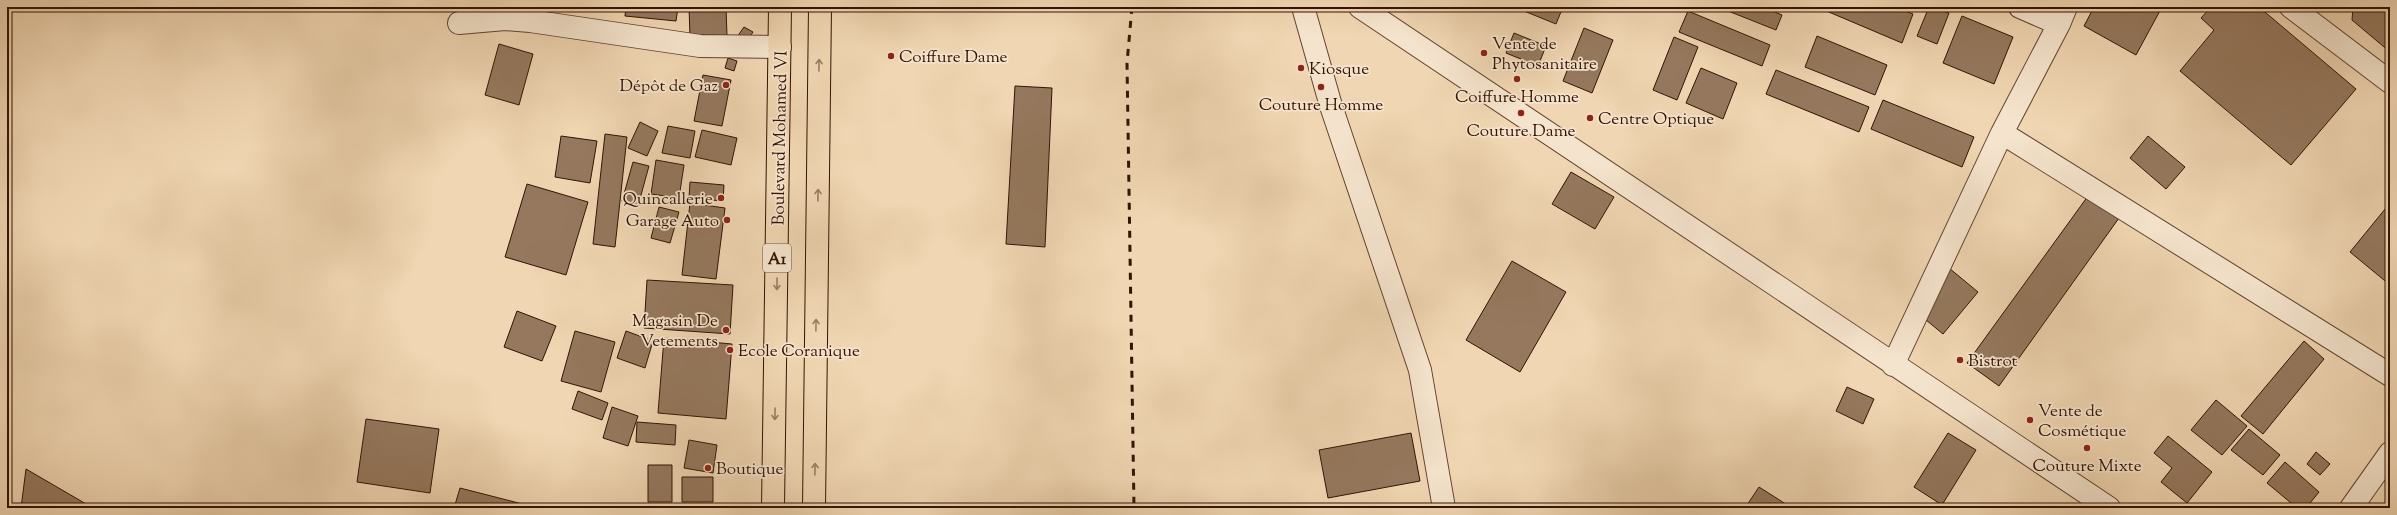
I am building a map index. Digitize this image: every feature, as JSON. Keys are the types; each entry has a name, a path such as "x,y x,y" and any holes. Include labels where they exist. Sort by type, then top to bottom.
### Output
{"main road":[{"name":"Boulevard Mohamed VI","path":"773,508 780,7"},
{"path":"814,508 820,7"}],"street":[{"path":"1303,7 1331,106 1420,370 1444,508"},
{"path":"1893,365 2002,133 2062,16 2020,7"},
{"path":"2291,7 2390,82"},
{"path":"1365,9 1893,365 2109,508"},
{"path":"459,23 505,19 530,21 700,46 780,48"},
{"path":"2002,133 2390,375"},
{"path":"2351,508 2390,454"}],"building":[{"path":"626,7 678,7 676,21 625,16"},
{"path":"689,7 726,7 727,36 690,37"},
{"path":"1525,7 1563,7 1556,24 1524,11"},
{"path":"1724,7 1763,7 1782,15 1776,30 1723,9"},
{"path":"1817,7 1895,7 1913,14 1902,43"},
{"path":"1929,7 1949,13 1937,44 1917,36"},
{"path":"2094,7 2162,7 2136,55 2084,26"},
{"path":"2211,7 2259,7 2356,89 2291,165 2180,71 2214,30 2201,18"},
{"path":"2353,7 2390,7 2390,52 2352,20"},
{"path":"1688,11 1770,45 1762,66 1679,32"},
{"path":"1962,16 2013,37 1994,84 1943,63"},
{"path":"744,27 753,32 746,43 737,37"},
{"path":"1584,28 1613,40 1592,93 1563,81"},
{"path":"1514,33 1546,46 1538,66 1506,53"},
{"path":"1817,36 1887,65 1875,95 1805,67"},
{"path":"1674,37 1698,47 1677,100 1653,90"},
{"path":"499,44 533,54 519,105 485,95"},
{"path":"728,58 737,61 734,71 725,68"},
{"path":"1701,68 1737,83 1723,119 1686,103"},
{"path":"1776,70 1869,107 1859,132 1766,94"},
{"path":"703,75 731,80 722,126 694,121"},
{"path":"1015,86 1052,88 1045,247 1006,244"},
{"path":"1883,100 1974,137 1962,167 1871,129"},
{"path":"640,122 658,131 647,156 628,148"},
{"path":"668,126 695,131 690,158 662,153"},
{"path":"702,130 737,138 731,165 695,157"},
{"path":"605,134 627,137 615,247 593,244"},
{"path":"561,136 597,141 590,183 555,177"},
{"path":"2148,136 2185,167 2166,189 2130,158"},
{"path":"656,160 684,165 679,198 651,194"},
{"path":"633,162 649,166 638,206 622,201"},
{"path":"1571,172 1614,197 1595,229 1552,204"},
{"path":"690,182 724,185 723,201 689,198"},
{"path":"527,184 588,202 566,275 505,257"},
{"path":"2088,196 2119,218 1999,386 1967,363"},
{"path":"690,203 725,208 716,279 682,275"},
{"path":"2390,203 2390,285 2350,252"},
{"path":"659,207 679,212 670,243 651,238"},
{"path":"1512,261 1566,292 1520,372 1466,340"},
{"path":"1949,268 1978,292 1943,334 1914,310"},
{"path":"647,280 733,285 730,334 644,328"},
{"path":"517,311 556,326 542,361 504,347"},
{"path":"575,331 615,342 601,392 561,381"},
{"path":"626,331 653,341 645,368 617,358"},
{"path":"664,338 732,344 726,419 658,413"},
{"path":"2304,341 2324,359 2263,434 2241,416"},
{"path":"1847,387 1874,399 1863,424 1836,411"},
{"path":"578,391 608,403 602,420 572,409"},
{"path":"2216,400 2247,426 2222,455 2191,430"},
{"path":"612,407 638,416 628,446 603,438"},
{"path":"366,419 439,429 430,493 357,482"},
{"path":"637,422 676,425 675,445 636,442"},
{"path":"2249,429 2280,455 2263,475 2231,450"},
{"path":"1411,433 1420,481 1328,498 1319,450"},
{"path":"1948,433 1976,450 1942,505 1914,487"},
{"path":"2168,436 2212,472 2187,503 2161,482 2172,468 2154,453"},
{"path":"689,440 717,445 713,473 684,468"},
{"path":"2316,452 2330,464 2320,475 2307,464"},
{"path":"2285,462 2319,492 2306,508 2297,508 2267,483"},
{"path":"648,465 672,465 672,502 648,502"},
{"path":"26,469 93,508 21,508"},
{"path":"682,477 713,477 713,502 682,502"},
{"path":"1759,487 1792,508 1745,508"},
{"path":"460,488 538,508 454,508"}],"railway":[{"path":"1132,7 1127,63 1134,508"}],"place":[{"name":"Vente de Phytosanitaire","path":"1484,53"},
{"name":"Coiffure Dame","path":"891,56"},
{"name":"Kiosque","path":"1301,68"},
{"name":"Coiffure Homme","path":"1517,79"},
{"name":"Dépôt de Gaz","path":"726,85"},
{"name":"Couture Homme","path":"1321,87"},
{"name":"Couture Dame","path":"1521,113"},
{"name":"Centre Optique","path":"1590,118"},
{"name":"Quincallerie","path":"721,198"},
{"name":"Garage Auto","path":"727,220"},
{"name":"Magasin De Vetements","path":"726,330"},
{"name":"Ecole Coranique","path":"730,350"},
{"name":"Bistrot","path":"1960,360"},
{"name":"Vente de Cosmétique","path":"2030,420"},
{"name":"Couture Mixte","path":"2087,448"},
{"name":"Boutique","path":"708,468"}]}
